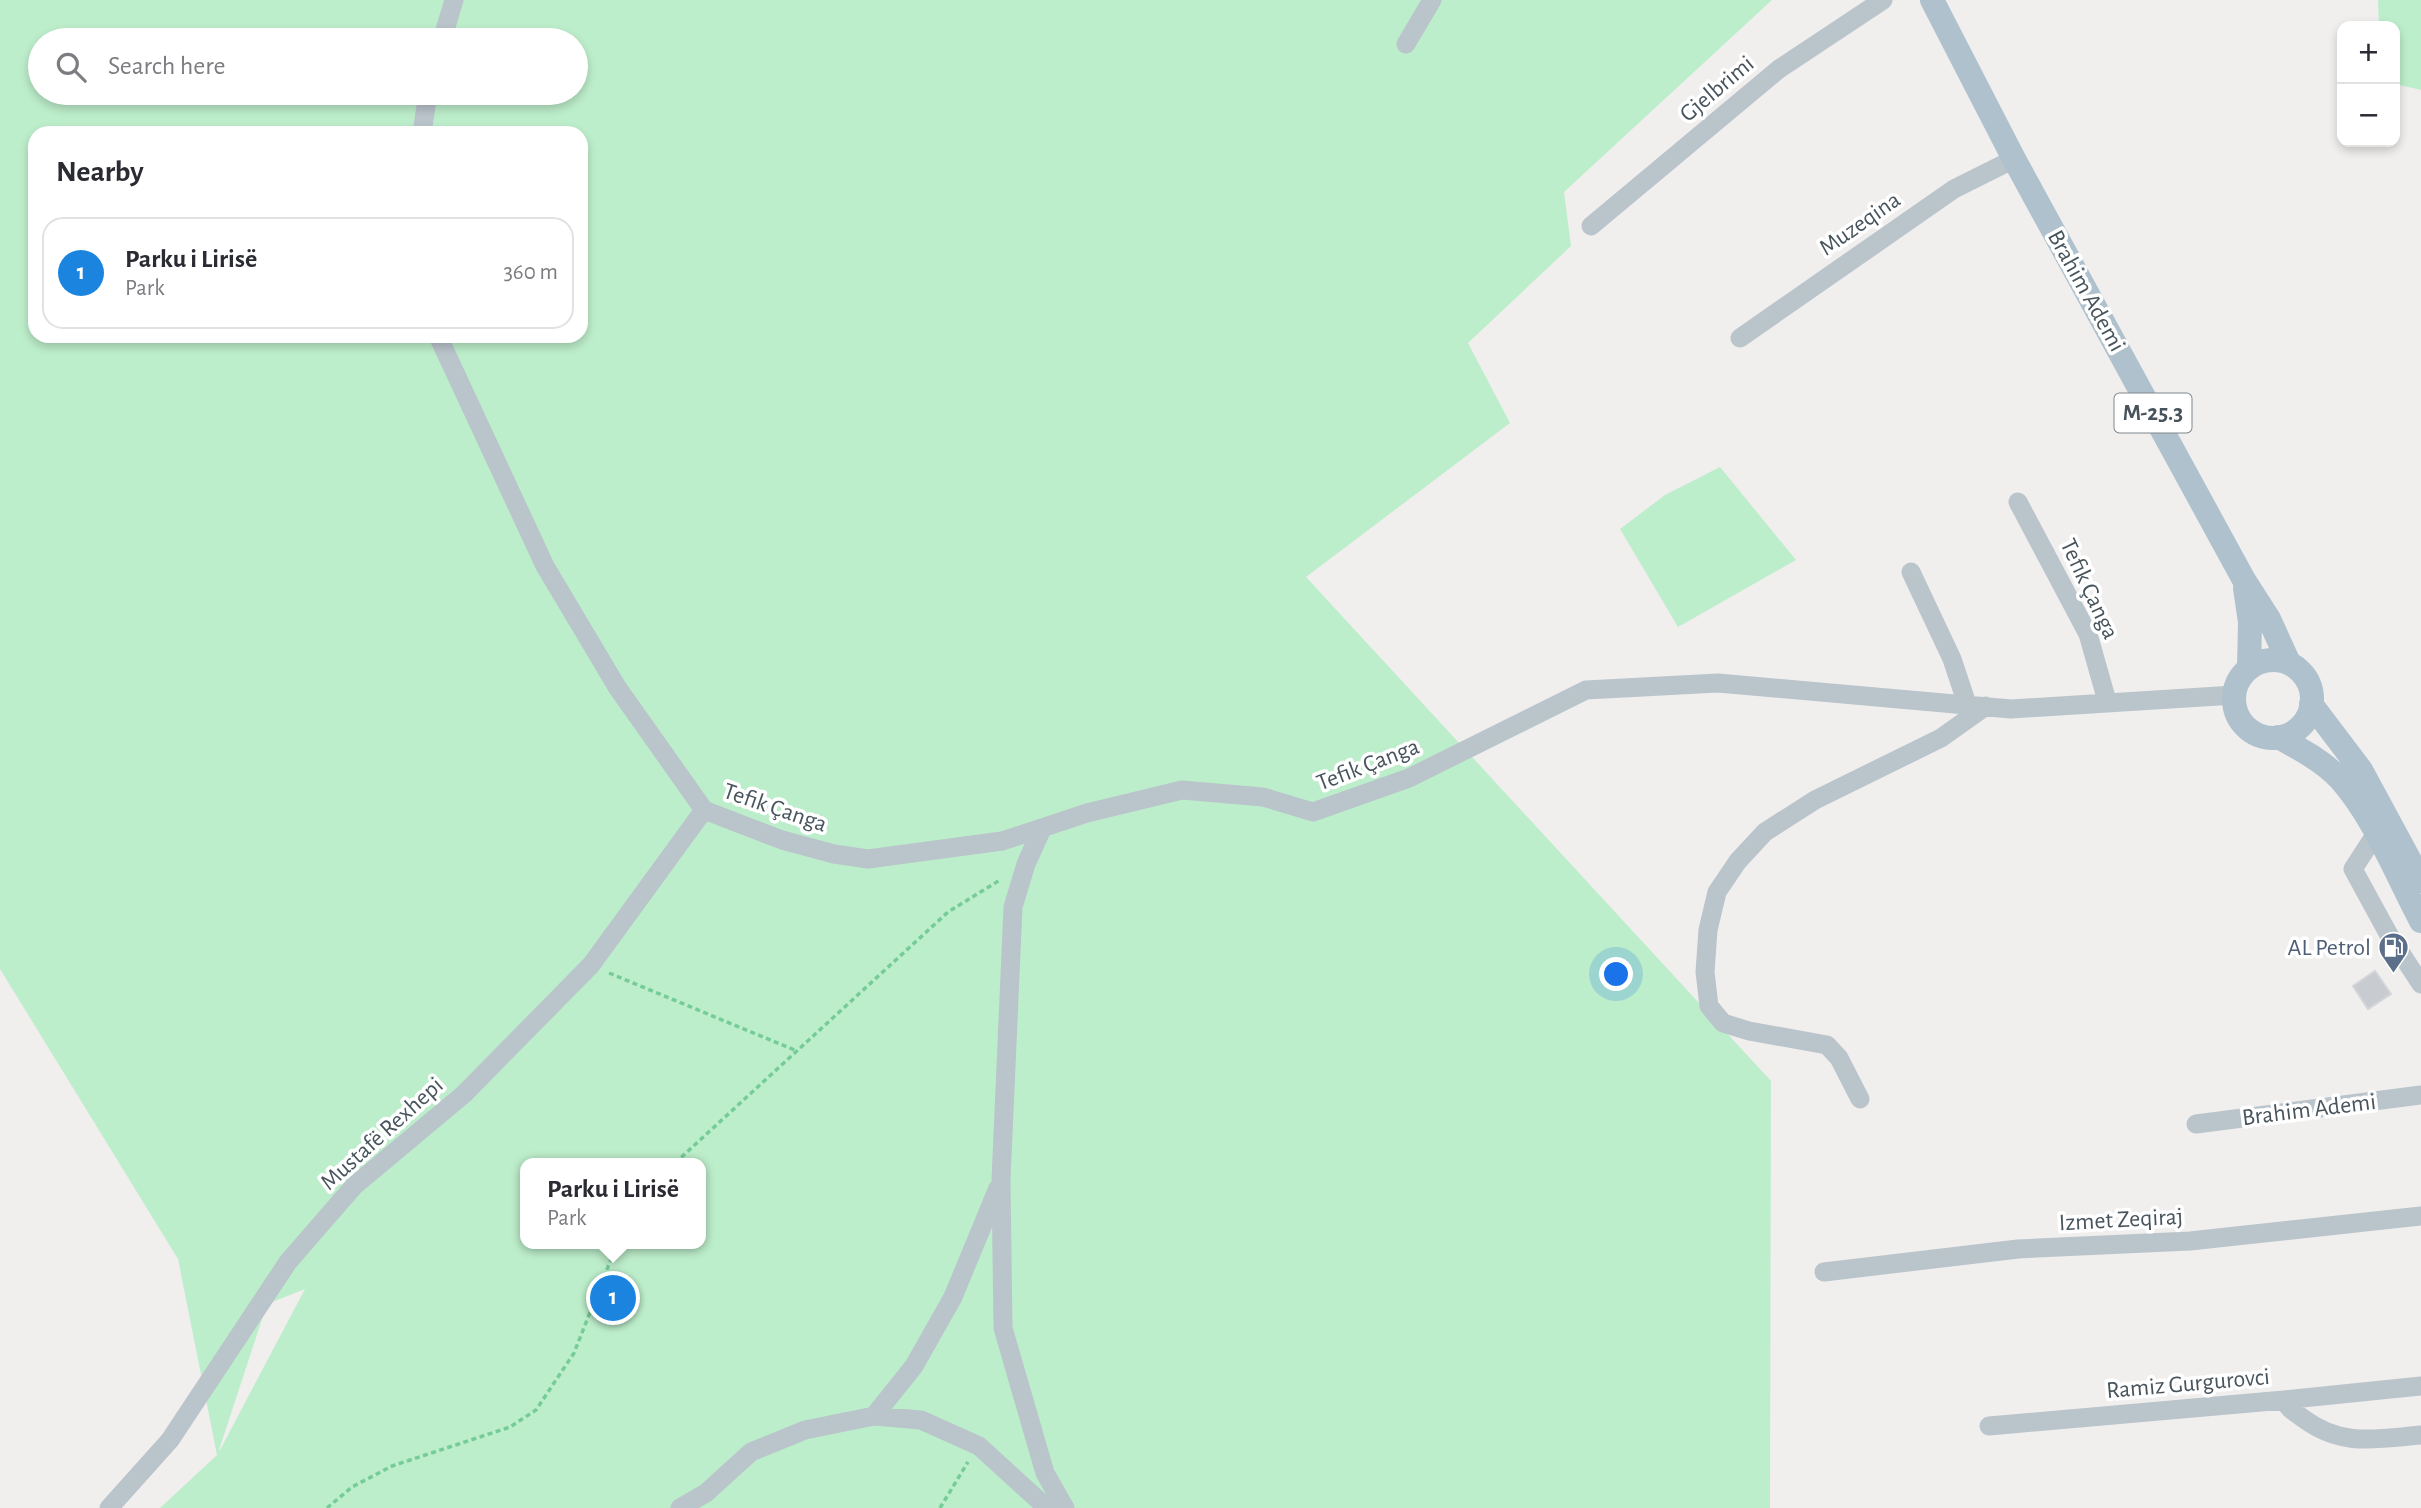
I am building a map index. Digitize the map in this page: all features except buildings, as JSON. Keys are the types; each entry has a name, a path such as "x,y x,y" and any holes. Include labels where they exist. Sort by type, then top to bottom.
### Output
{"main road":[{"name":"Brahim Ademi","path":"1932,0 2014,159 2244,580 2269,619 2289,663"},
{"name":"Brahim Ademi","path":"2244,580 2249,622 2249,668"},
{"path":"2278,737 2297,729 2311,705 2311,694 2305,677 2289,663 2266,660 2249,668 2238,681 2234,695 2235,708 2243,724 2260,735 2278,737 2319,760 2339,778 2360,804 2421,920"},
{"path":"2311,705 2361,770 2421,881"}],"street":[{"path":"446,28 454,0"},
{"path":"1406,44 1432,0"},
{"name":"Gjelbrimi","path":"1591,226 1779,69 1883,0"},
{"path":"423,126 426,105"},
{"name":"Muzeqina","path":"1740,338 1954,189 2014,159"},
{"path":"441,343 545,566 617,687 704,810"},
{"name":"Tefik Çanga","path":"2018,502 2088,634 2107,701"},
{"path":"1860,1099 1839,1058 1827,1045 1749,1031 1723,1023 1709,1006 1705,972 1708,930 1717,892 1738,861 1765,832 1815,800 1941,738 1976,705 1911,572"},
{"name":"Tefik Çanga","path":"704,810 782,840 868,859 1002,841 1041,831 1087,813 1182,790 1263,797 1313,813 1409,778 1586,690 1718,683 2011,709 2234,695"},
{"name":"Mustafë Rexhepi","path":"109,1508 170,1440 288,1262 346,1196 464,1094 590,965 704,810"},
{"path":"1041,831 1026,864 1013,908 1001,1180 1003,1328 1045,1473 1065,1508"},
{"path":"2375,835 2353,869 2389,935 2421,984"},
{"name":"Brahim Ademi","path":"2196,1124 2421,1095"},
{"path":"874,1416 914,1366 953,1297 1001,1180"},
{"name":"Izmet Zeqiraj","path":"1824,1272 2018,1249 2190,1241 2421,1216"},
{"path":"2284,1400 2421,1387"},
{"name":"Ramiz Gurgurovci","path":"1989,1426 2284,1400 2288,1407 2318,1429 2342,1439 2421,1435"},
{"path":"680,1508 706,1493 751,1452 805,1430 874,1416 921,1420 979,1446 1047,1508"}],"path":[{"path":"681,1158 948,912 1026,864"},
{"path":"590,965 797,1051"},
{"path":"327,1508 352,1486 392,1465 510,1427 536,1410 575,1353 615,1249"},
{"path":"940,1508 979,1446"}],"green space":[{"path":"0,0 1772,0 1564,192 1571,246 1468,343 1510,423 1306,577 1771,1081 1770,1508 160,1508 217,1455 178,1259 0,969","holes":["305,1289 220,1450 219,1450 267,1304"]},
{"path":"2378,0 2421,0 2421,90 2400,85 2400,21 2379,21"},
{"path":"1720,467 1796,560 1678,627 1620,529 1665,495"}],"place":[{"name":"AL Petrol","path":"2394,975"},
{"name":"Parku i Lirisë","path":"613,1298"}]}
